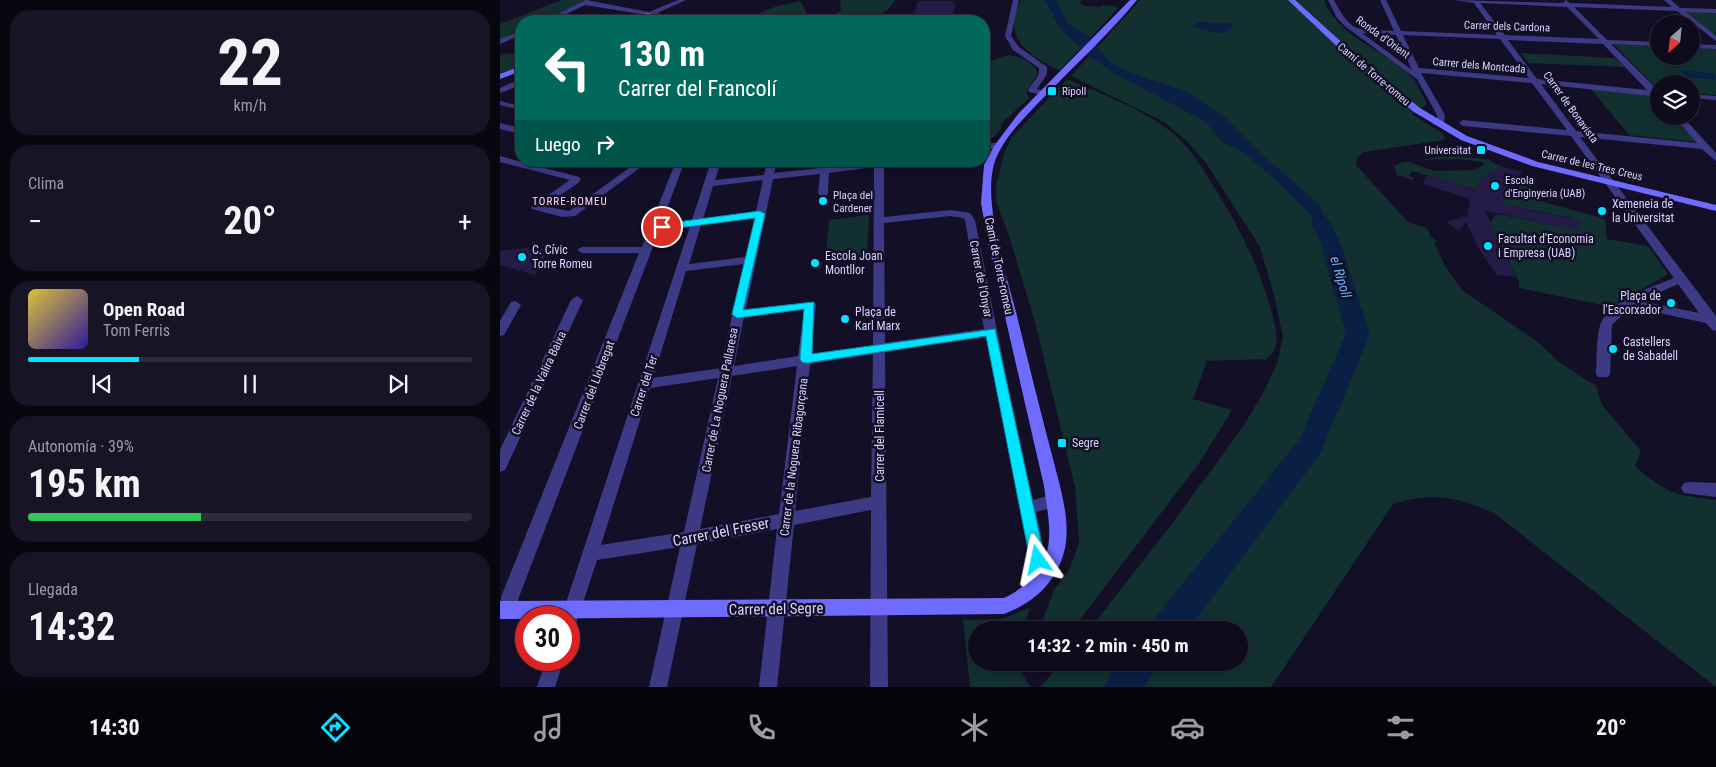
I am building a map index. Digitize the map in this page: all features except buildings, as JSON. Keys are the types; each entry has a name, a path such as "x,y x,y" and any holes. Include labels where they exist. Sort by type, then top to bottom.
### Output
{"street":[{"path":"649,14 683,0"},
{"path":"1016,0 1008,36 1016,48 1044,69 1032,90 1046,91"},
{"name":"Camí de Torre-romeu","path":"990,163 998,146 1022,115 1134,0"},
{"name":"Camí de Torre-romeu","path":"1291,0 1394,94 1436,123 1464,138"},
{"name":"Ronda d'Orient","path":"1331,0 1340,18 1355,32 1410,70 1426,88"},
{"path":"1384,0 1415,66 1441,115 1441,120 1436,123"},
{"path":"1457,0 1567,2 1716,11"},
{"name":"Carrer de Bonavista","path":"1476,0 1680,279 1714,322"},
{"path":"1666,0 1716,39"},
{"path":"560,15 588,2 654,15"},
{"path":"1567,2 1650,87"},
{"name":"Carrer dels Cardona","path":"1355,32 1650,44"},
{"path":"500,42 515,36"},
{"path":"1700,46 1716,47"},
{"name":"Carrer dels Montcada","path":"1396,61 1415,66 1650,93"},
{"path":"500,77 515,71"},
{"path":"500,91 515,85"},
{"path":"1700,97 1716,98"},
{"path":"500,103 515,107"},
{"path":"1463,123 1574,132 1704,146"},
{"path":"1685,125 1716,158"},
{"path":"501,127 515,130"},
{"name":"Carrer de les Tres Creus","path":"1464,138 1535,164 1716,208"},
{"path":"990,146 998,146"},
{"path":"500,159 515,163"},
{"path":"530,167 576,179 536,207 562,214 571,214 637,167"},
{"name":"Carrer del Llobregat","path":"504,610 679,167"},
{"name":"Carrer del Ter","path":"573,606 714,167"},
{"name":"Carrer de La Noguera Pallaresa","path":"658,687 692,538 737,314 771,167"},
{"path":"709,184 819,167"},
{"path":"822,194 825,167"},
{"name":"Carrer del Flamicell","path":"879,687 880,167"},
{"name":"Camí de Torre-romeu","path":"989,167 988,212 994,247 1054,501 1058,541 1048,568 1042,578"},
{"name":"Carrer de l'Onyar","path":"879,221 950,212 966,215 970,220 1026,508 1042,578"},
{"path":"655,228 760,214"},
{"path":"582,250 646,250"},
{"path":"682,268 750,260"},
{"path":"1603,374 1606,324 1618,310 1631,302 1680,279"},
{"name":"Carrer de la Valira Baixa","path":"500,466 577,300"},
{"path":"1631,302 1714,322"},
{"path":"500,332 515,305"},
{"name":"Carrer de la Noguera Ribagorçana","path":"737,314 810,305 806,359 768,687"},
{"path":"645,384 991,332"},
{"path":"1689,488 1716,490"},
{"path":"1026,508 1054,501"},
{"name":"Carrer del Freser","path":"590,554 692,538 880,502"},
{"name":"Carrer del Segre","path":"580,615 676,610 1004,606 1020,600 1042,578"},
{"path":"546,687 551,671"}],"green space":[{"path":"561,0 590,0 559,15 523,15"},
{"path":"840,0 895,0 886,11 878,15 833,15 841,10"},
{"path":"1021,0 1082,0 1080,3 1085,6 1100,7 1103,5 1119,7 1060,70 1038,58 1021,44 1016,35 1014,25"},
{"path":"1140,0 1324,0 1331,14 1351,34 1389,58 1412,77 1427,104 1412,114 1442,133 1445,136 1444,140 1364,152 1357,158 1356,165 1408,222 1427,228 1431,237 1438,242 1434,243 1444,264 1462,290 1539,343 1559,362 1596,386 1602,405 1641,451 1635,466 1655,482 1672,492 1691,497 1716,500 1716,687 1494,513 1468,503 1433,497 1393,504 1271,687 1040,687 1055,671 1248,671 1248,621 1096,621 1171,525 1242,428 1262,395 1277,364 1283,337 1274,295 1260,247 1206,163 1186,140 1164,122 1071,76"},
{"path":"800,1 808,15 759,15 781,5"},
{"path":"1684,12 1716,12 1716,33 1712,33 1700,24 1700,15 1688,15"},
{"path":"515,18 515,34 500,40 500,24"},
{"path":"1613,44 1650,46 1650,65 1700,65 1700,48 1716,49 1716,95 1700,94 1700,75 1650,75 1650,81"},
{"path":"508,53 515,54 515,70 500,76 500,56"},
{"path":"1521,53 1615,58 1625,67 1528,63"},
{"path":"1009,55 1026,60 1038,73 1026,92 1029,98 1001,124 1001,128 994,137 990,138 990,61"},
{"path":"1067,79 1123,103 1163,126 1175,135 1192,154 1225,205 1248,248 1261,278 1275,325 1276,347 1266,359 1207,361 1193,399 1232,410 1200,462 1079,621 1042,621 1054,590 1069,570 1079,543 1075,487 1035,322 1009,236 996,201 996,186 1004,153 1012,137"},
{"path":"1591,89 1650,96 1650,125 1680,125 1696,142 1629,135"},
{"path":"1446,156 1487,159 1500,166 1483,178 1475,189 1412,171 1409,176 1414,178 1412,180 1397,175 1394,166 1403,162 1410,162 1434,171 1475,170 1484,165 1483,162 1458,159 1420,160"},
{"path":"1517,179 1533,184 1526,197 1605,219 1607,239 1648,246 1668,274 1612,307 1519,288 1519,282 1490,223 1496,214 1566,227 1573,225 1571,218 1502,204"},
{"path":"869,215 867,258 825,264 829,220"},
{"path":"1030,608 1025,621 968,621 968,668 963,620 1001,619"},
{"path":"968,671 1020,671 1029,685 1035,687 970,687"}],"water":[{"path":"1045,0 1056,0 1068,24 1091,38 1109,62 1126,71 1187,92 1226,118 1261,154 1319,204 1330,228 1333,250 1310,214 1277,181 1242,151 1222,142 1206,122 1114,73 1089,56 1060,28"},
{"path":"1197,22 1232,23 1233,29 1222,34 1192,27"},
{"path":"1680,70 1714,73 1716,80 1700,78 1700,75 1685,75"}],"waterway":[{"name":"el Ripoll","path":"1174,621 1310,446 1358,334 1331,245 1321,222"},
{"name":"el Ripoll","path":"1123,687 1135,671"}],"place":[{"name":"Ripoll","path":"1052,91"},
{"name":"Universitat","path":"1481,150"},
{"name":"Escola d'Enginyeria (UAB)","path":"1495,186"},
{"name":"Plaça del Cardener","path":"823,201"},
{"name":"Xemeneia de la Universitat","path":"1602,211"},
{"name":"Facultat d'Economia i Empresa (UAB)","path":"1488,246"},
{"name":"C. Cívic Torre Romeu","path":"522,257"},
{"name":"Escola Joan Montllor","path":"815,263"},
{"name":"Plaça de l'Escorxador","path":"1671,303"},
{"name":"Plaça de Karl Marx","path":"845,319"},
{"name":"Castellers de Sabadell","path":"1613,349"},
{"name":"Segre","path":"1062,443"}],"district":[{"name":"TORRE-ROMEU","path":"570,201"}],"route":[{"path":"662,227 760,214 737,314 810,305 806,359 991,332 1024,501 1038,560"}]}
